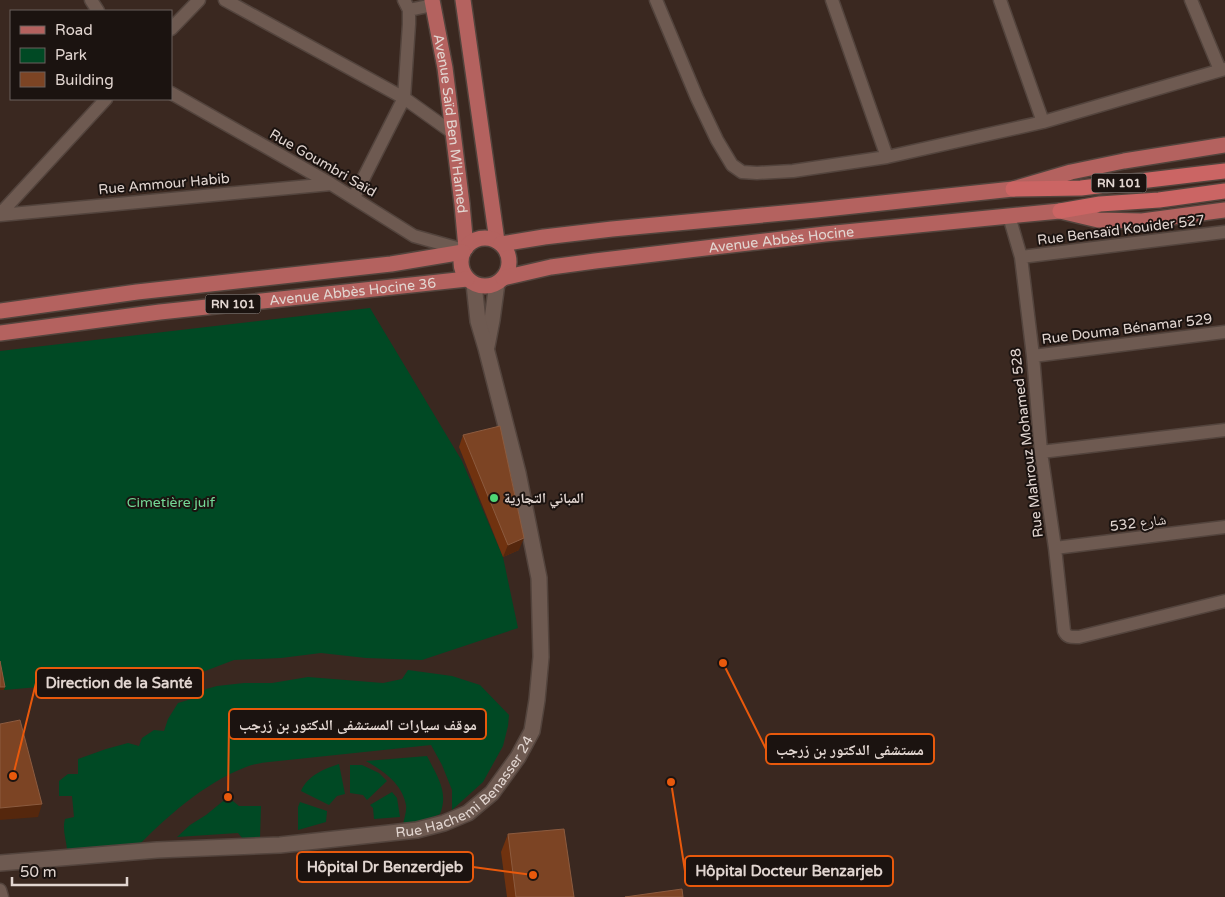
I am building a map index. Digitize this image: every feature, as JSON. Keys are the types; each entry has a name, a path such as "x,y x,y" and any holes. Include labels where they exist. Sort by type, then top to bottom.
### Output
{"highway":[{"name":"RN 101","path":"1013,189 1081,188 1225,171"},
{"name":"RN 101","path":"1060,211 1100,204 1160,200 1225,191"}],"main road":[{"path":"464,0 499,243"},
{"name":"Avenue Saïd Ben M'Hamed","path":"433,3 445,68 462,204 464,250"},
{"name":"Avenue Abbès Hocine","path":"499,243 612,229 1013,189 1071,172 1225,145"},
{"name":"Avenue Abbès Hocine","path":"500,280 551,267 595,261 825,234 1060,211 1098,220 1142,221 1225,210"},
{"path":"480,238 492,239 499,243 506,250 508,257 507,272 500,280 490,286 482,286 471,281 463,273 461,266 464,250 474,240 480,238"},
{"name":"Avenue Abbès Hocine 36","path":"0,311 137,292 391,264 464,250"},
{"path":"486,348 500,280"},
{"name":"Avenue Abbès Hocine 36","path":"0,333 160,312 471,281"},
{"name":"Rue Hachemi Benasser 24","path":"0,863 157,850 280,844 417,830 444,823 468,813 492,793 518,757 532,731 537,700 540,657 539,578 518,474 478,321 471,281"}],"street":[{"path":"172,28 199,0"},
{"path":"225,0 404,98 453,133"},
{"path":"656,0 697,98 717,140 732,165 742,172 757,173 793,171 887,157 1043,122 1222,70 1191,0"},
{"path":"832,0 887,157"},
{"path":"1000,0 1043,122"},
{"path":"354,197 404,98 409,24 406,5 433,3"},
{"name":"Rue Goumbri Saïd","path":"172,94 354,197 414,236 464,250"},
{"path":"0,214 105,100"},
{"name":"Rue Ammour Habib","path":"0,214 331,184"},
{"name":"Rue Mahrouz Mohamed 528","path":"1009,216 1020,251 1041,452 1066,635 1070,638 1079,638 1225,601"},
{"name":"Rue Bensaïd Kouider 527","path":"1020,251 1225,232"},
{"name":"Rue Douma Bénamar 529","path":"1032,356 1225,332"},
{"path":"1041,452 1225,430"},
{"name":"532 شارع","path":"1055,548 1225,527"},
{"path":"0,890 2,897"}],"green space":[{"name":"Cimetière juif","path":"370,308 462,461 503,557 518,628 422,660 366,658 321,653 281,658 234,660 200,673 4,690 0,669 0,351"},
{"path":"408,670 452,676 480,685 509,715 503,746 483,782 452,810 452,790 442,765 431,745 251,765 215,782 186,802 134,850 125,847 91,848 82,853 67,849 64,823 65,819 74,817 72,796 59,796 59,781 68,774 78,774 78,759 128,743 139,746 142,738 154,730 164,731 168,719 178,703 198,697 206,689 217,686 244,683 272,683 308,677 383,683 402,679"},
{"path":"427,756 441,784 443,798 440,814 418,824 403,825 406,807 400,790 391,778 366,761"},
{"path":"339,764 345,794 337,796 329,805 301,791 312,777"},
{"path":"350,765 362,765 379,773 387,781 367,800 363,795 350,793"},
{"path":"392,792 397,798 400,817 374,819 373,808 370,805"},
{"path":"228,797 239,806 261,806 260,838 243,839 238,833 177,837 190,825"},
{"path":"300,802 327,811 326,822 298,830 298,807"}],"building":[{"name":"المباني التجارية","path":"500,426 524,538 508,545 463,435"},
{"path":"0,661 5,687 0,687"},
{"path":"20,720 42,804 0,808 0,724"},
{"path":"564,829 574,897 516,897 508,834"},
{"path":"682,889 683,897 625,897"}],"place":[{"name":"المباني التجارية","path":"494,498"},
{"name":"مستشفى الدكتور بن زرجب","path":"723,663"},
{"name":"Direction de la Santé","path":"13,776"},
{"name":"Hôpital Docteur Benzarjeb","path":"671,782"},
{"name":"موقف سيارات المستشفى الدكتور بن زرجب","path":"228,797"},
{"name":"Hôpital Dr Benzerdjeb","path":"533,875"}]}
